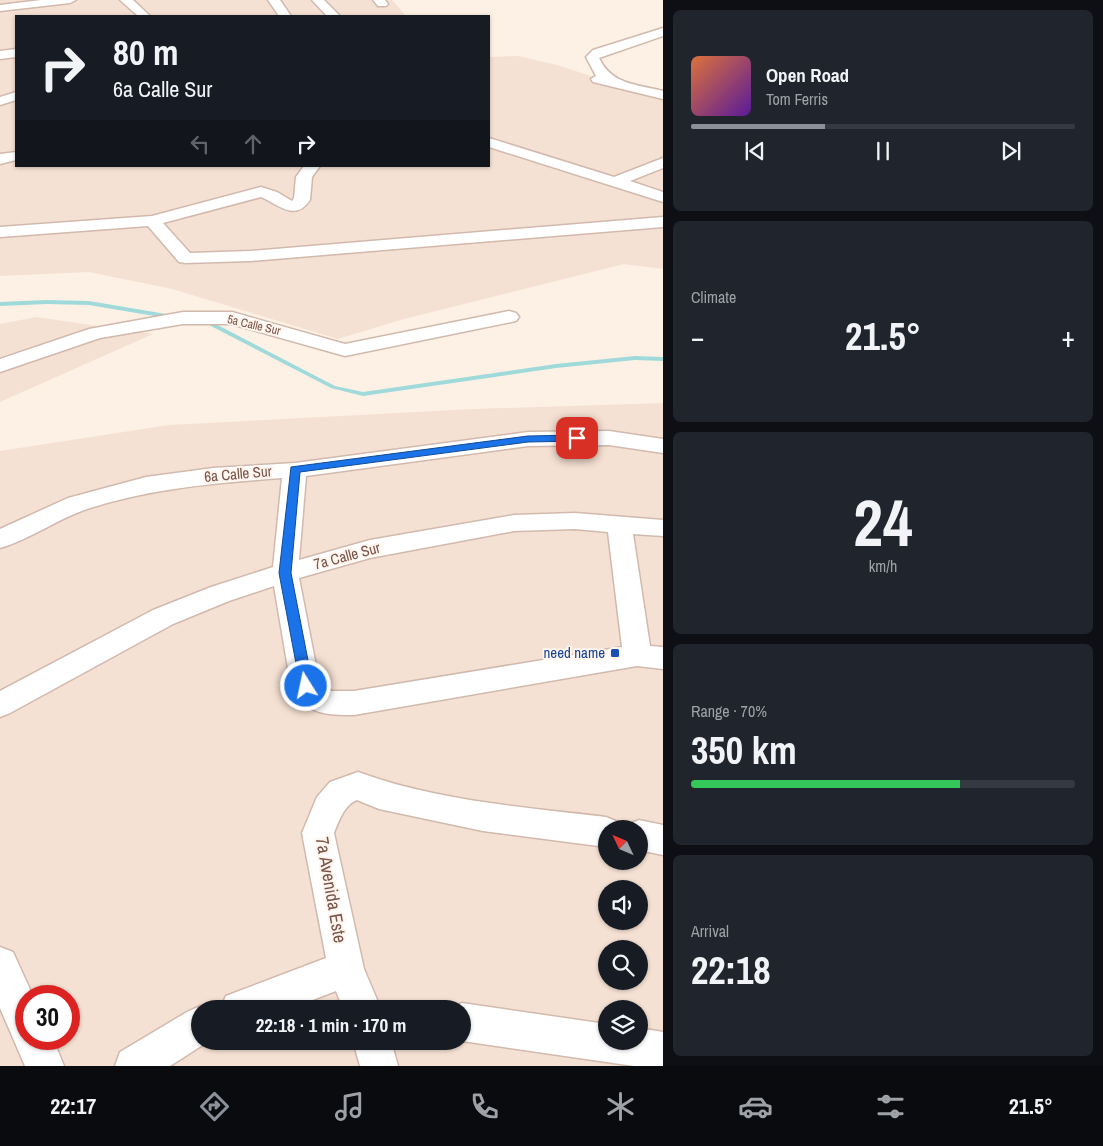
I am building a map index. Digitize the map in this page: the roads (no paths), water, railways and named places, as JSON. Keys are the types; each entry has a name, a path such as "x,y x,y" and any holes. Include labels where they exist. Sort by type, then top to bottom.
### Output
{"street":[{"path":"126,0 143,15"},
{"path":"274,0 284,15"},
{"path":"318,0 331,15"},
{"path":"0,8 16,3 65,3"},
{"path":"612,82 599,72 592,57 597,53 663,32"},
{"path":"577,51 591,75 663,95"},
{"path":"0,55 15,53"},
{"path":"0,101 15,96"},
{"path":"490,142 663,197"},
{"path":"0,159 15,156"},
{"path":"617,181 663,163"},
{"path":"0,232 152,220 261,192 270,194 289,206 294,206 302,200 304,177 311,167"},
{"path":"152,220 185,258 250,256 663,222"},
{"name":"5a Calle Sur","path":"0,366 96,333 184,318 232,318 345,350 509,317"},
{"name":"6a Calle Sur","path":"0,539 77,504 146,485 213,476 295,470 528,439 609,438 663,446"},
{"path":"295,470 285,573 306,686 324,703 354,703 650,656 619,523"},
{"name":"7a Calle Sur","path":"0,705 163,617 220,594 370,548 514,523 575,521 663,528"},
{"name":"7a Avenida Este","path":"360,1000 346,969 318,833 328,807 341,792 358,786 379,795 482,817 598,831"},
{"path":"648,837 663,840"},
{"path":"0,965 15,999"},
{"path":"263,1000 346,969"},
{"path":"471,1023 663,1051"},
{"path":"134,1066 191,1031"},
{"path":"38,1050 45,1066"},
{"name":"7a Avenida Este","path":"375,1050 379,1066"}],"waterway":[{"path":"0,304 89,303 172,317"},
{"path":"202,322 208,322 333,387 363,394 556,366 635,358 663,359"}],"place":[{"name":"need name","path":"615,653"}]}
